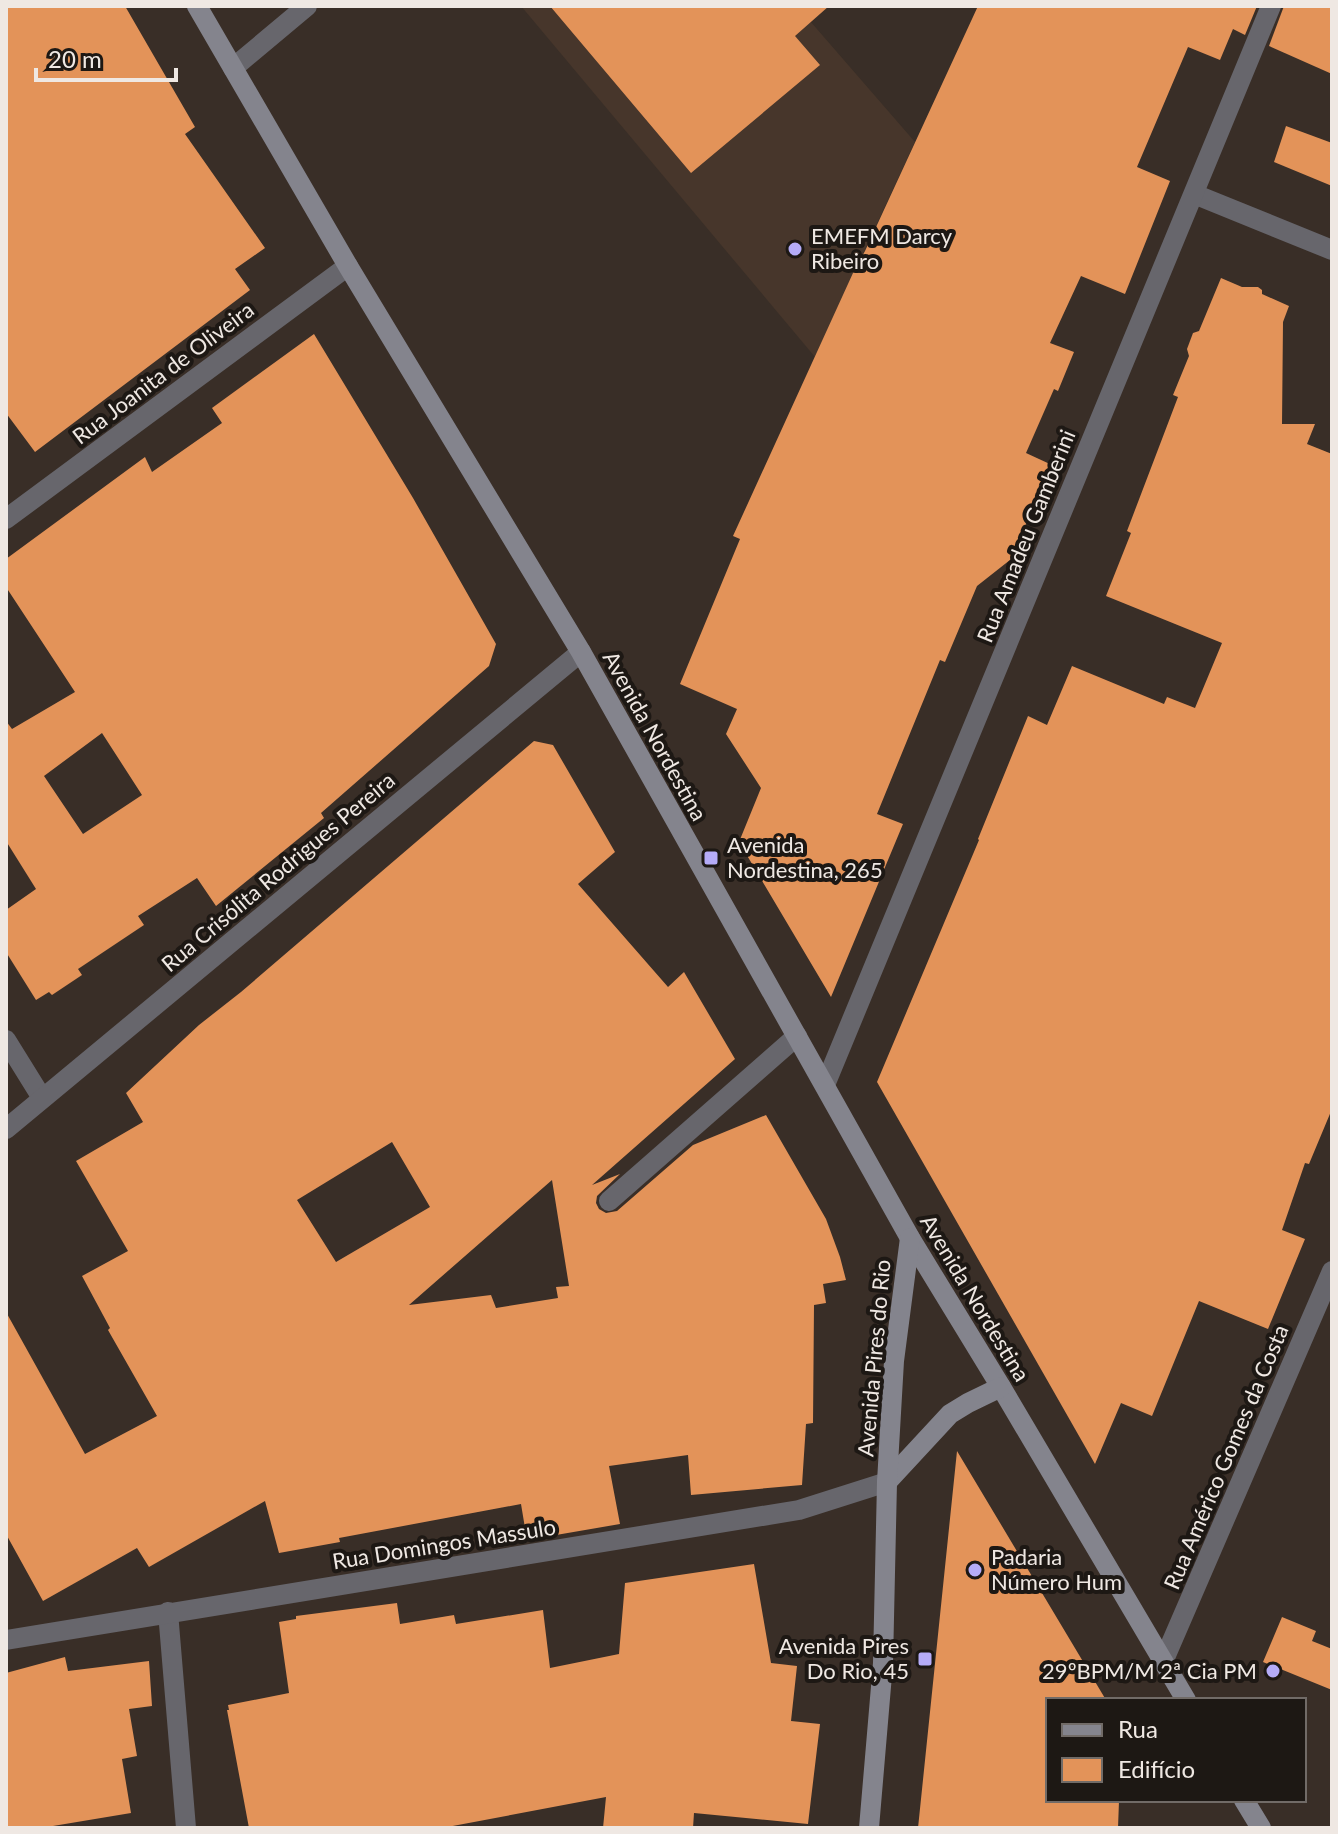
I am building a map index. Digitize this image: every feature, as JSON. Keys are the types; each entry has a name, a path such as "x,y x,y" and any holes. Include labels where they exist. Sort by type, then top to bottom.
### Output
{"main road":[{"name":"Avenida Nordestina","path":"197,6 348,266 581,652 910,1238 1185,1698"},
{"name":"Avenida Pires do Rio","path":"869,1828 883,1663 887,1482 894,1361 910,1238"},
{"name":"Avenida Pires do Rio","path":"887,1482 950,1414 1001,1387"},
{"path":"1245,1802 1261,1828"}],"street":[{"path":"233,68 307,6"},
{"name":"Rua Amadeu Gamberini","path":"825,1085 1271,6"},
{"path":"1194,194 1332,250"},
{"name":"Rua Joanita de Oliveira","path":"6,519 348,266"},
{"name":"Rua Crisólita Rodrigues Pereira","path":"6,1129 581,652"},
{"path":"609,1201 797,1036"},
{"path":"6,1040 42,1098"},
{"name":"Rua Américo Gomes da Costa","path":"1163,1662 1332,1271"},
{"name":"Rua Domingos Massulo","path":"6,1640 799,1510 887,1482"},
{"path":"168,1612 186,1828"}],"shaded area":[{"name":"EMEFM Darcy Ribeiro","path":"521,6 797,6 915,142 815,357"}],"building":[{"path":"6,6 125,6 195,127 185,134 265,248 235,269 250,290 35,452 6,413"},
{"path":"550,6 829,6 795,36 820,65 691,173"},
{"path":"978,6 1257,6 1245,35 1233,29 1220,60 1188,47 1137,167 1170,181 1125,294 1081,276 1050,343 1074,352 1026,453 1052,465 1010,560 977,586 945,662 940,660 877,814 903,824 831,997 739,842 761,788 726,734 737,709 680,684 740,539 733,536"},
{"path":"1284,6 1332,6 1332,74 1269,46"},
{"path":"1286,126 1332,143 1332,186 1274,162"},
{"path":"1221,278 1242,287 1258,287 1262,294 1289,306 1283,322 1282,424 1315,424 1307,444 1332,454 1332,1109 1309,1164 1305,1163 1282,1230 1305,1239 1268,1329 1199,1301 1152,1416 1121,1403 1095,1464 877,1082 1028,716 1047,725 1072,666 1164,704 1167,697 1195,708 1222,643 1106,596 1178,397 1173,395 1189,356 1187,349 1193,333 1199,331"},
{"path":"314,334 496,644 489,666 321,813 324,818 216,906 197,878 138,916 144,925 78,969 82,975 52,995 49,992 36,1000 6,952 6,910 36,889 6,841 6,721 12,729 75,692 6,587 6,559 145,457 152,472 222,423 212,408","holes":["102,733 142,795 83,834 44,776"]},
{"path":"534,741 553,745 615,852 578,884 668,987 684,972 735,1059 592,1185 620,1174 597,1196 599,1209 606,1213 617,1211 693,1145 766,1115 826,1219 840,1257 846,1280 823,1284 826,1303 814,1305 813,1423 806,1424 802,1485 691,1495 688,1455 609,1466 620,1524 527,1540 521,1504 339,1538 340,1542 279,1553 265,1501 149,1567 137,1548 43,1601 6,1534 6,1312 85,1454 157,1416 108,1330 110,1328 82,1276 128,1251 76,1161 143,1122 126,1093 199,1025","holes":["392,1142 430,1207 336,1262 297,1200","552,1180 569,1286 556,1287 558,1298 496,1308 491,1295 409,1305"]},
{"path":"957,1451 1105,1698 1046,1698 1046,1802 1119,1802 1118,1828 918,1828"},
{"path":"754,1564 771,1663 797,1666 791,1721 820,1724 808,1824 694,1813 693,1828 603,1828 606,1797 442,1828 249,1828 227,1710 228,1705 289,1693 279,1622 296,1619 296,1616 397,1603 400,1624 454,1615 456,1624 543,1610 550,1668 619,1654 625,1583"},
{"path":"1282,1617 1316,1631 1312,1641 1332,1649 1332,1690 1263,1662"},
{"path":"65,1657 68,1671 149,1661 152,1706 129,1709 137,1756 122,1759 131,1813 41,1828 6,1828 6,1673"}],"place":[{"name":"EMEFM Darcy Ribeiro","path":"795,249"},
{"name":"Avenida Nordestina, 265","path":"711,858"},
{"name":"Padaria Número Hum","path":"975,1570"},
{"name":"Avenida Pires Do Rio, 45","path":"925,1659"},
{"name":"29ºBPM/M 2ª Cia PM","path":"1273,1671"}]}
